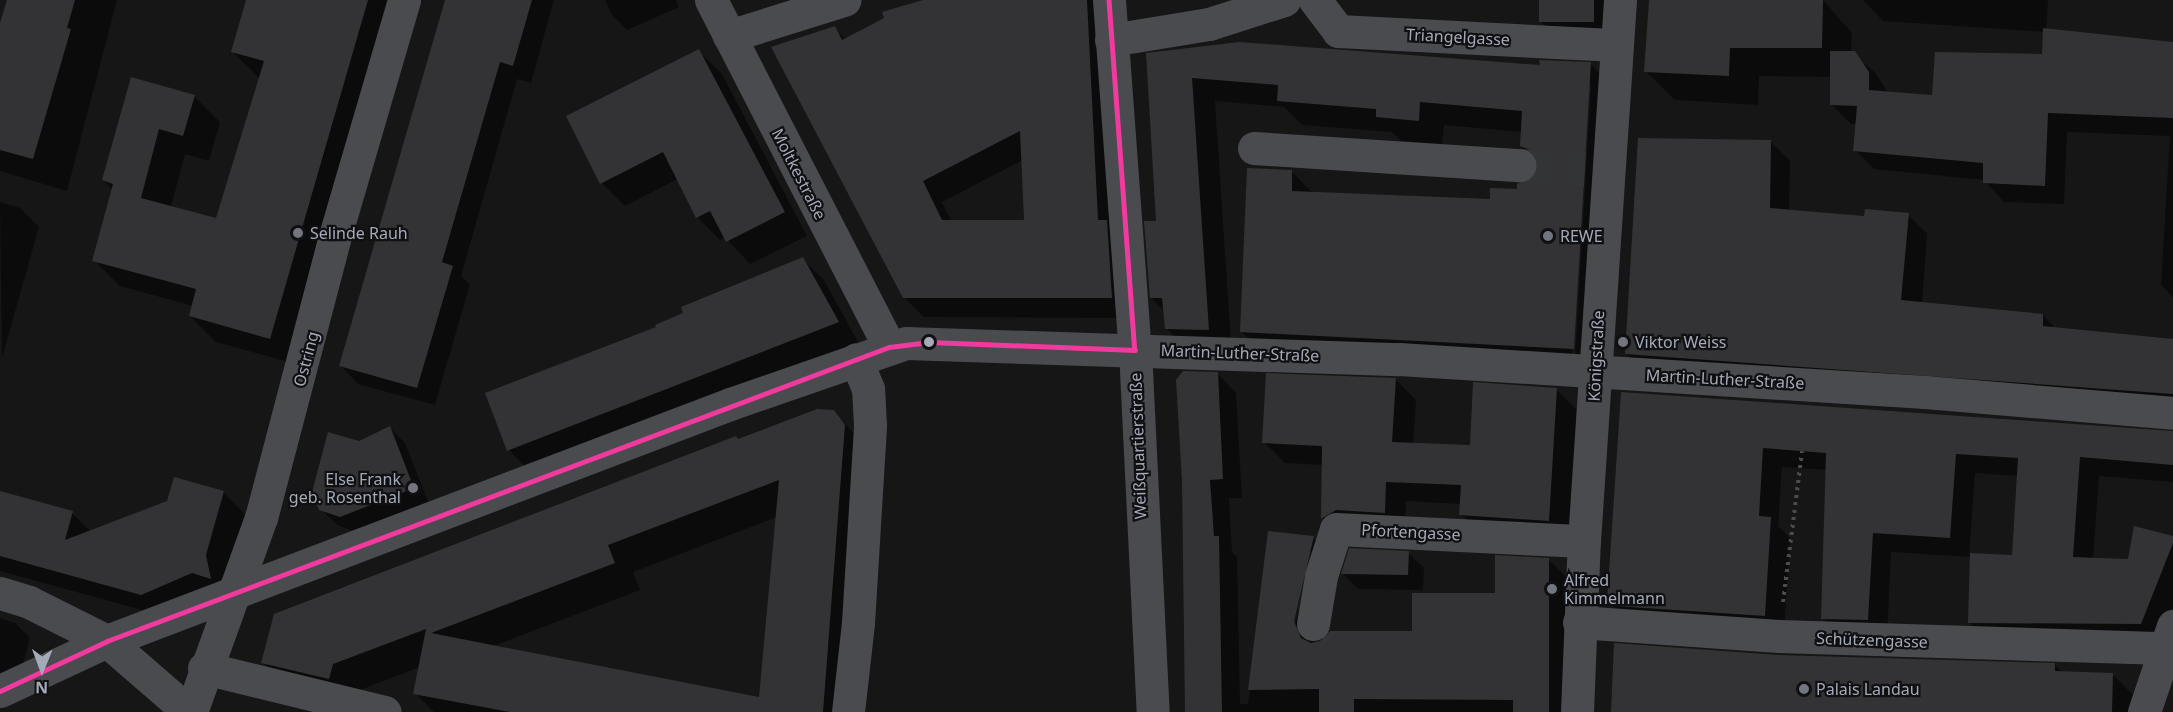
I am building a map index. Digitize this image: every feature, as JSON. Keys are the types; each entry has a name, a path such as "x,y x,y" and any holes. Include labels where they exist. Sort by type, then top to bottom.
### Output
{"street":[{"name":"Ostring","path":"195,696 261,518 335,236 404,0"},
{"name":"Moltkestraße","path":"711,0 889,347"},
{"path":"729,36 844,0"},
{"name":"Weißquartierstraße","path":"1109,0 1135,350 1153,712"},
{"path":"1111,40 1209,24 1284,0"},
{"name":"Triangelgasse","path":"1315,0 1338,31 1617,45"},
{"name":"Königstraße","path":"1577,712 1584,541 1596,371 1596,170 1617,45 1620,0"},
{"path":"1254,148 1519,165"},
{"name":"Martin-Luther-Straße","path":"0,692 107,641 231,597 889,347 929,342 1399,359 1925,392 2173,413"},
{"path":"848,712 858,623 870,425 868,389 856,358"},
{"name":"Pfortengasse","path":"1313,624 1321,576 1336,528 1584,541"},
{"path":"0,593 29,602 107,641 195,696 385,712"},
{"name":"Schützengasse","path":"1580,622 1779,636 2169,637"},
{"path":"2144,712 2169,637"}],"path":[{"path":"1779,636 1802,451"}],"building":[{"path":"7,0 75,0 67,28 71,29 33,159 0,150 0,23"},
{"path":"246,0 368,0 270,339 189,316 196,289 92,261 113,184 102,180 131,77 195,95 183,136 159,129 141,198 216,218 264,61 231,52"},
{"path":"445,0 532,0 513,66 500,62 442,262 453,266 417,388 339,366"},
{"path":"923,0 1087,0 1098,220 1107,220 1112,298 903,298 771,47 835,26 842,40 884,18 882,12","holes":["1020,131 1024,220 942,220 923,181"]},
{"path":"1539,0 1594,0 1594,22 1539,22"},
{"path":"1649,0 1823,0 1822,48 1730,48 1729,76 1644,72"},
{"path":"2043,28 2173,42 2173,118 2048,113 2045,186 1983,183 1983,163 1853,151 1857,106 1830,105 1830,51 1855,51 1869,72 1869,90 1932,95 1935,52 2042,54"},
{"path":"1239,42 1540,65 1539,60 1591,62 1574,349 1240,332 1247,168 1292,170 1292,191 1490,199 1490,188 1517,189 1517,184 1534,176 1538,166 1530,150 1520,146 1522,111 1420,102 1419,121 1376,117 1376,109 1277,101 1278,85 1192,78 1209,330 1165,329 1162,298 1150,298 1144,221 1156,221 1146,53"},
{"path":"699,49 785,212 726,242 710,211 696,218 663,152 600,184 566,116"},
{"path":"1638,138 1771,140 1770,208 1864,216 1865,209 1909,213 1901,300 2043,314 2043,326 2173,339 2173,394 1625,354"},
{"path":"803,257 839,322 507,451 485,393 656,327 655,325 683,313 681,307"},
{"path":"1183,371 1218,372 1223,479 1210,480 1214,536 1219,536 1222,712 1185,712 1182,481 1176,380"},
{"path":"1266,373 1396,378 1392,442 1470,445 1473,382 1557,388 1549,521 1459,515 1461,485 1386,482 1385,513 1336,510 1321,519 1322,446 1262,443"},
{"path":"1621,392 2173,431 2173,465 2080,457 2073,557 2128,559 2134,526 2173,536 2173,543 2141,624 1968,623 1970,553 2012,555 2018,458 1956,454 1950,538 1873,533 1868,620 1821,619 1826,453 1763,448 1759,516 1771,517 1765,616 1615,606 1607,602"},
{"path":"817,409 834,410 845,425 823,712 510,712 413,694 426,629 333,664 329,679 261,663 274,614 736,436 738,439","holes":["779,480 759,697 431,633 615,563 608,545"]},
{"path":"390,426 414,488 340,517 319,510 312,492 328,432 359,441"},
{"path":"174,477 224,491 206,555 211,579 192,573 141,595 0,556 0,491 73,511 65,540 167,501"},
{"path":"1268,531 1314,536 1294,621 1301,638 1311,643 1320,641 1330,631 1412,631 1412,593 1495,593 1495,555 1549,558 1549,712 1513,712 1513,700 1354,699 1354,712 1319,712 1319,689 1248,690"},
{"path":"1349,548 1409,551 1408,575 1341,574"},
{"path":"1614,643 1778,655 2055,663 2055,671 2113,673 2112,712 1611,712"}],"tunnel":[{"path":"1519,165 1585,169"}],"transit line":[{"path":"1109,0 1135,350"},
{"path":"0,691 107,641 889,347 929,342 1135,350"}],"place":[{"name":"Selinde Rauh","path":"298,233"},
{"name":"REWE","path":"1548,236"},
{"name":"Viktor Weiss","path":"1623,342"},
{"name":"Else Frank geb. Rosenthal","path":"413,488"},
{"name":"Alfred Kimmelmann","path":"1552,589"},
{"name":"Palais Landau","path":"1804,689"}]}
